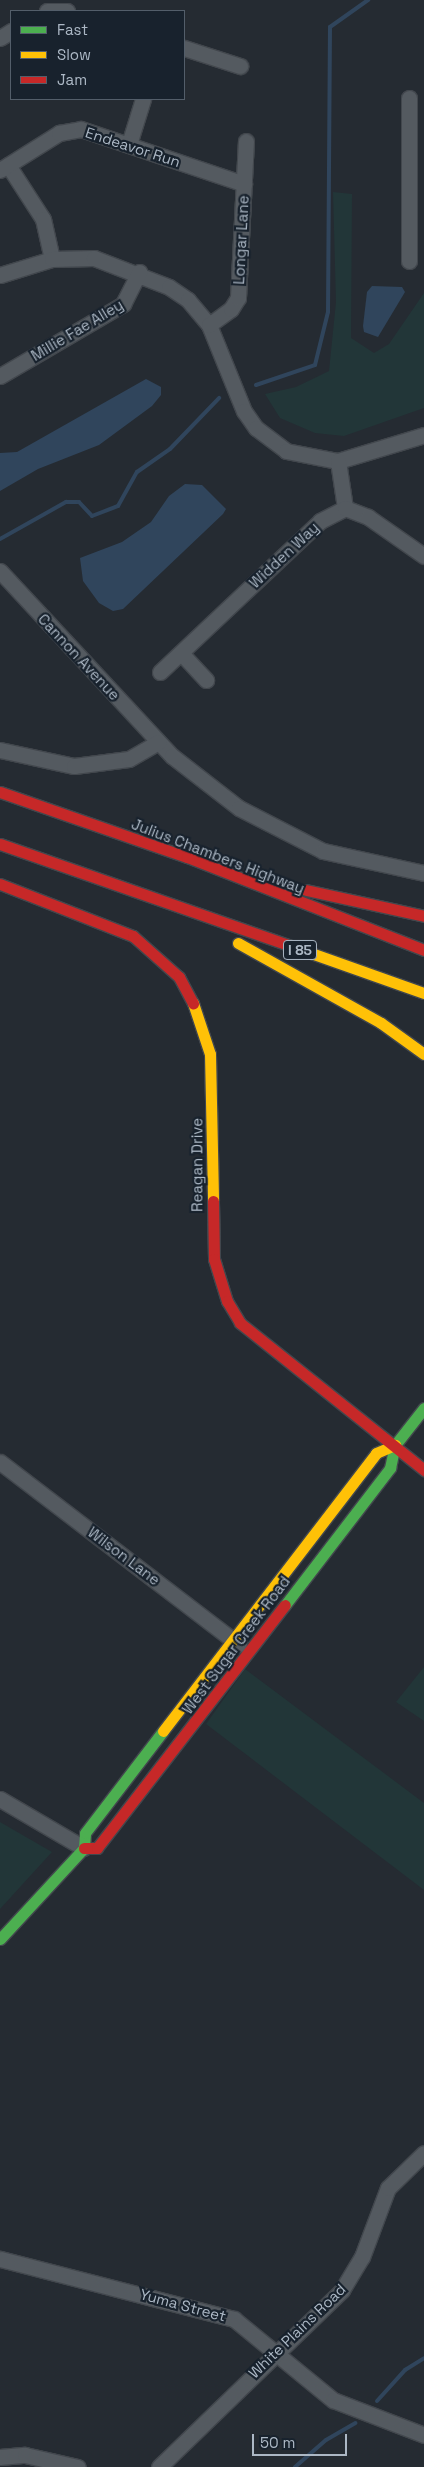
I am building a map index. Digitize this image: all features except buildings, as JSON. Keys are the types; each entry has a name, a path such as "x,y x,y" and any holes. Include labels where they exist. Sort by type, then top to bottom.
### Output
{"main road":[{"name":"Julius Chambers Highway","path":"0,792 187,857 424,950"},
{"name":"I 85","path":"0,844 176,909 424,993"},
{"path":"187,857 350,902 424,916"},
{"name":"Reagan Drive","path":"0,884 133,936 162,959 186,987 202,1019 210,1054 213,1250 225,1296 240,1323 280,1358 395,1445 424,1470"},
{"path":"176,909 333,994 424,1054"},
{"name":"West Sugar Creek Road","path":"84,1848 97,1848 390,1468 395,1445 424,1408"},
{"name":"West Sugar Creek Road","path":"0,1939 84,1848 85,1833 376,1453 395,1445"}],"street":[{"path":"185,48 240,66"},
{"path":"408,98 417,150 408,261"},
{"path":"129,144 143,100"},
{"name":"Endeavor Run","path":"4,168 68,129 129,144 244,184"},
{"name":"Longar Lane","path":"209,325 231,309 238,298 246,141"},
{"path":"4,168 43,219 52,260"},
{"path":"0,275 52,260 94,258 139,272 188,300 209,325 244,410 256,428 286,451 338,461 424,435"},
{"name":"Millie Fae Alley","path":"0,376 123,304 139,272"},
{"path":"338,461 344,508 368,517 424,556"},
{"name":"Widden Way","path":"160,672 320,520 344,508"},
{"name":"Cannon Avenue","path":"0,571 158,742 209,786 286,835 352,860 424,873"},
{"path":"181,653 206,680"},
{"path":"0,750 74,766 129,759 158,742"},
{"name":"Wilson Lane","path":"0,1462 248,1652"},
{"path":"0,1799 84,1848"},
{"name":"White Plains Road","path":"159,2467 348,2282 388,2188 424,2153"},
{"name":"Yuma Street","path":"0,2259 214,2311 234,2319 276,2351 333,2400 424,2435"},
{"path":"0,2457 25,2455 78,2467"}],"green space":[{"path":"333,192 352,194 351,338 374,353 389,344 424,293 424,408 344,436 315,433 280,418 265,394 296,387 329,371 336,302"},
{"path":"424,1667 424,1721 396,1702"},
{"path":"245,1669 424,1803 424,1890 206,1724"},
{"path":"0,1822 52,1852 0,1909"}],"water":[{"path":"372,286 402,287 405,292 378,337 364,332 363,326 367,292"},
{"path":"146,379 161,387 161,395 152,406 99,445 38,469 0,491 0,453 17,452"},
{"path":"185,484 202,485 226,509 223,514 123,609 113,611 99,603 83,581 80,558 122,542 151,522 169,496"}],"waterway":[{"path":"256,385 315,365 328,312 330,27 368,0"},
{"path":"0,539 66,502 79,502 92,516 118,506 137,472 170,449 219,398"},
{"path":"377,2401 405,2370 424,2358"},
{"path":"295,2467 326,2440 356,2423"}],"traffic: fast":[{"path":"285,1605 390,1468 395,1445 424,1408"},
{"path":"0,1939 84,1848 85,1833 163,1731"}],"traffic: slow":[{"path":"238,943 381,1023 424,1054"},
{"path":"294,947 424,993"},
{"path":"193,1003 210,1054 213,1201"},
{"path":"163,1731 376,1453 395,1445"}],"traffic: jam":[{"path":"0,792 187,857 424,950"},
{"path":"0,844 294,947"},
{"path":"0,884 133,936 179,977 193,1003"},
{"path":"306,890 424,916"},
{"path":"213,1201 214,1259 227,1301 240,1323 424,1470"},
{"path":"84,1848 97,1848 285,1605"}]}
